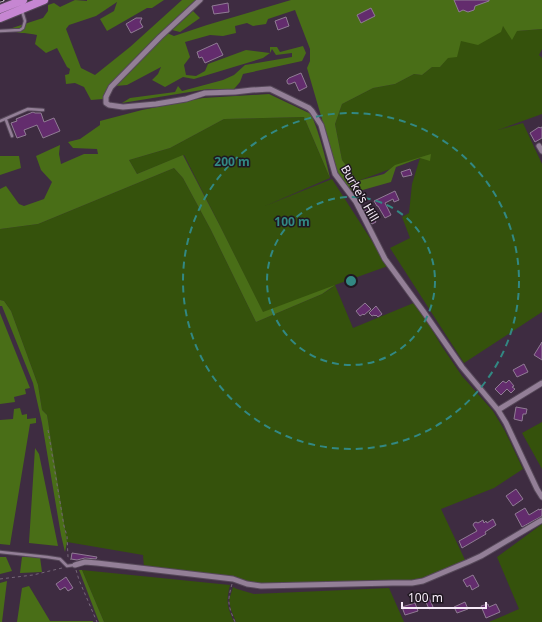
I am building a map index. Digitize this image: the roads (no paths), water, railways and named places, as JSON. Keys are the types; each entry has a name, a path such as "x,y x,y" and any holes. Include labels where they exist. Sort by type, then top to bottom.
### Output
{"highway":[{"path":"0,9 23,0"},
{"path":"0,18 44,0"}],"street":[{"name":"Burke's Hill","path":"200,0 160,37 111,87 106,95 106,103 109,105 124,107 186,99 205,93 270,89 309,108 320,126 335,174 356,202 385,259 462,367 498,410 542,497"},
{"path":"539,146 542,151"},
{"path":"498,410 542,383"},
{"path":"75,565 85,562 97,563 234,579 247,584 262,586 412,583 423,581 472,560 542,520"}],"lane":[{"path":"0,31 20,30 23,28 25,21 22,9"},
{"path":"0,121 6,120 28,109 43,110"},
{"path":"6,120 12,136"},
{"path":"0,552 60,559 67,566 75,565"}]}
